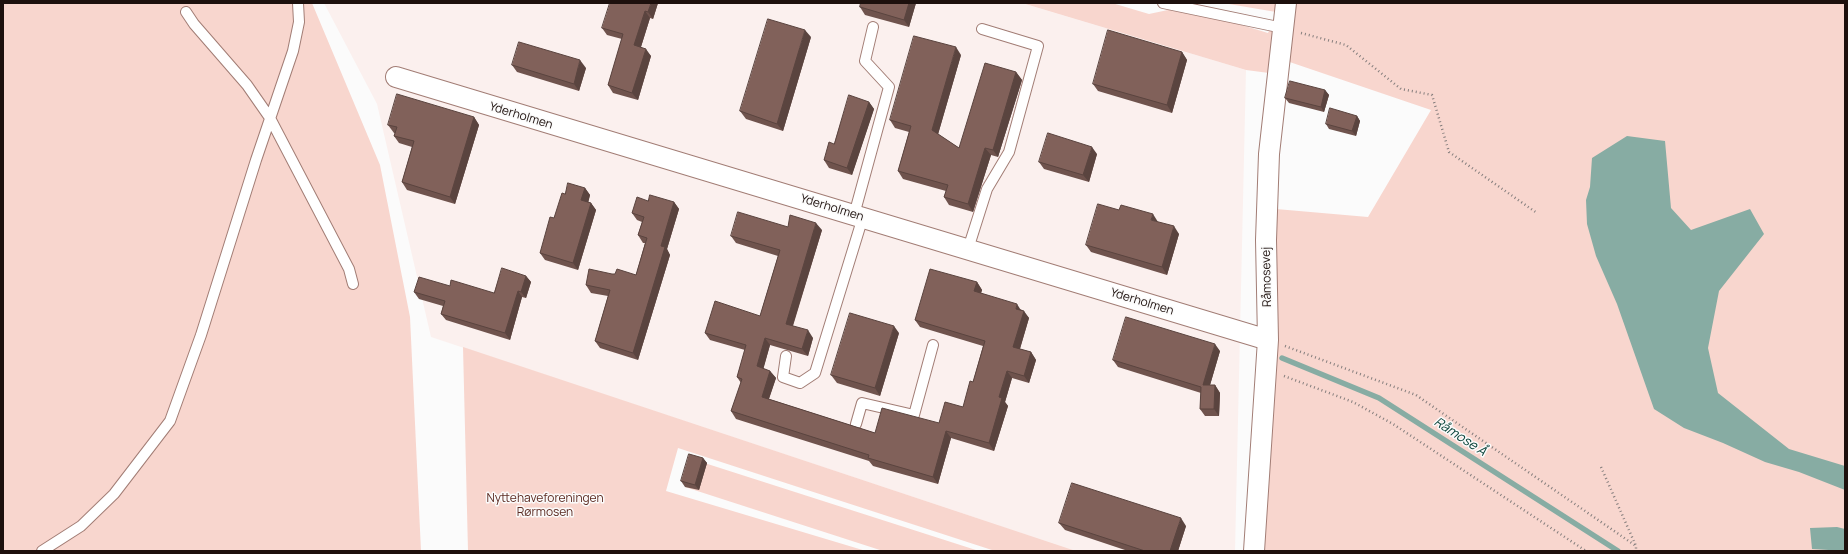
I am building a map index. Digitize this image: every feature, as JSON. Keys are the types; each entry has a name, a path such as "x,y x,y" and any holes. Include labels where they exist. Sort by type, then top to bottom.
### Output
{"street":[{"name":"Råmosevej","path":"1254,551 1268,340 1266,240 1269,154 1286,3"},
{"name":"Yderholmen","path":"396,77 1268,340"}],"lane":[{"path":"42,551 81,526 114,494 170,421 201,335 270,118 293,51 299,22 298,3"},
{"path":"1163,3 1283,28"},
{"path":"186,12 194,24 247,85 270,118 349,269 353,284"},
{"path":"786,356 783,377 800,383 815,373 859,216 889,87 865,61 872,27"},
{"path":"968,249 987,189 1009,152 1038,46 982,29"},
{"path":"856,424 862,404 914,415 933,345"}],"path":[{"path":"1283,28 1346,45 1400,89 1432,96 1449,152 1536,213"},
{"path":"1268,340 1416,396 1636,546"},
{"path":"1280,374 1353,402 1393,424 1586,551"},
{"path":"1601,467 1636,546 1636,551"}],"shaded area":[{"path":"324,3 1022,3 1246,70 1235,551 1076,551 431,337 377,104"},
{"path":"1627,136 1665,141 1671,208 1691,230 1750,209 1764,234 1719,291 1708,348 1718,393 1789,449 1845,466 1845,490 1799,472 1765,462 1723,443 1684,428 1654,409 1617,304 1596,256 1587,224 1586,200 1590,187 1592,158"},
{"path":"1837,527 1845,529 1845,551 1812,549 1810,528"}],"green space":[{"path":"3,3 312,3 380,165 410,317 421,551 3,551"},
{"path":"1022,3 1112,3 1149,14 1182,7 1268,33 1276,12 1223,3 1845,3 1845,551 1263,551 1277,344 1276,209 1368,217 1431,110 1269,55 1269,73 1246,70"},
{"name":"Nyttehaveforeningen Rørmosen","path":"463,347 1076,551 995,551 678,448 666,491 866,551 468,551"},
{"path":"692,459 979,551 883,551 685,487"}],"building":[{"path":"610,3 651,3 648,12 645,11 634,45 646,49 632,93 608,85 623,34 602,28"},
{"path":"861,3 909,3 904,20 860,7"},
{"path":"768,19 805,30 777,124 740,111"},
{"path":"1108,30 1182,52 1167,105 1093,84"},
{"path":"914,36 956,47 932,130 959,148 985,63 1016,72 993,150 985,148 968,204 944,197 948,185 898,171 911,126 890,120"},
{"path":"519,42 580,60 574,84 512,65"},
{"path":"1290,81 1325,90 1321,107 1285,98"},
{"path":"397,94 474,117 450,197 402,182 414,141 394,136 397,127 388,125"},
{"path":"849,95 869,102 847,168 824,160 829,142 834,144"},
{"path":"1330,108 1357,116 1352,131 1326,124"},
{"path":"1048,133 1092,147 1083,175 1039,162"},
{"path":"568,183 585,188 581,200 591,203 573,263 540,253 550,217 554,218 562,193 565,194"},
{"path":"650,195 674,202 661,246 665,247 633,353 595,341 610,290 586,285 589,269 615,274 617,269 636,275 647,238 638,235 644,217 632,213 637,197 648,201"},
{"path":"1098,204 1119,210 1121,205 1153,214 1151,220 1174,226 1162,267 1086,245"},
{"path":"738,212 788,227 790,215 816,223 786,324 808,330 802,349 765,338 757,366 770,371 762,397 875,433 882,408 939,423 945,402 963,407 970,381 973,382 985,341 915,320 930,269 977,282 974,291 1017,304 1016,309 1024,311 1013,347 1031,352 1024,376 1007,371 999,397 1002,398 989,443 946,431 933,477 868,458 869,455 731,411 742,379 737,377 746,345 705,333 715,301 760,316 780,250 731,236"},
{"path":"502,268 526,276 521,292 518,291 505,333 441,314 445,301 414,292 419,277 450,286 451,280 494,293"},
{"path":"850,313 894,326 875,388 831,375"},
{"path":"1126,317 1215,344 1203,385 1215,385 1214,409 1200,409 1201,387 1113,360"},
{"path":"689,454 703,458 695,485 681,481"},
{"path":"1072,483 1181,518 1170,551 1145,551 1059,523"}],"waterway":[{"name":"Råmose Å","path":"1282,358 1379,398 1618,551"}]}
